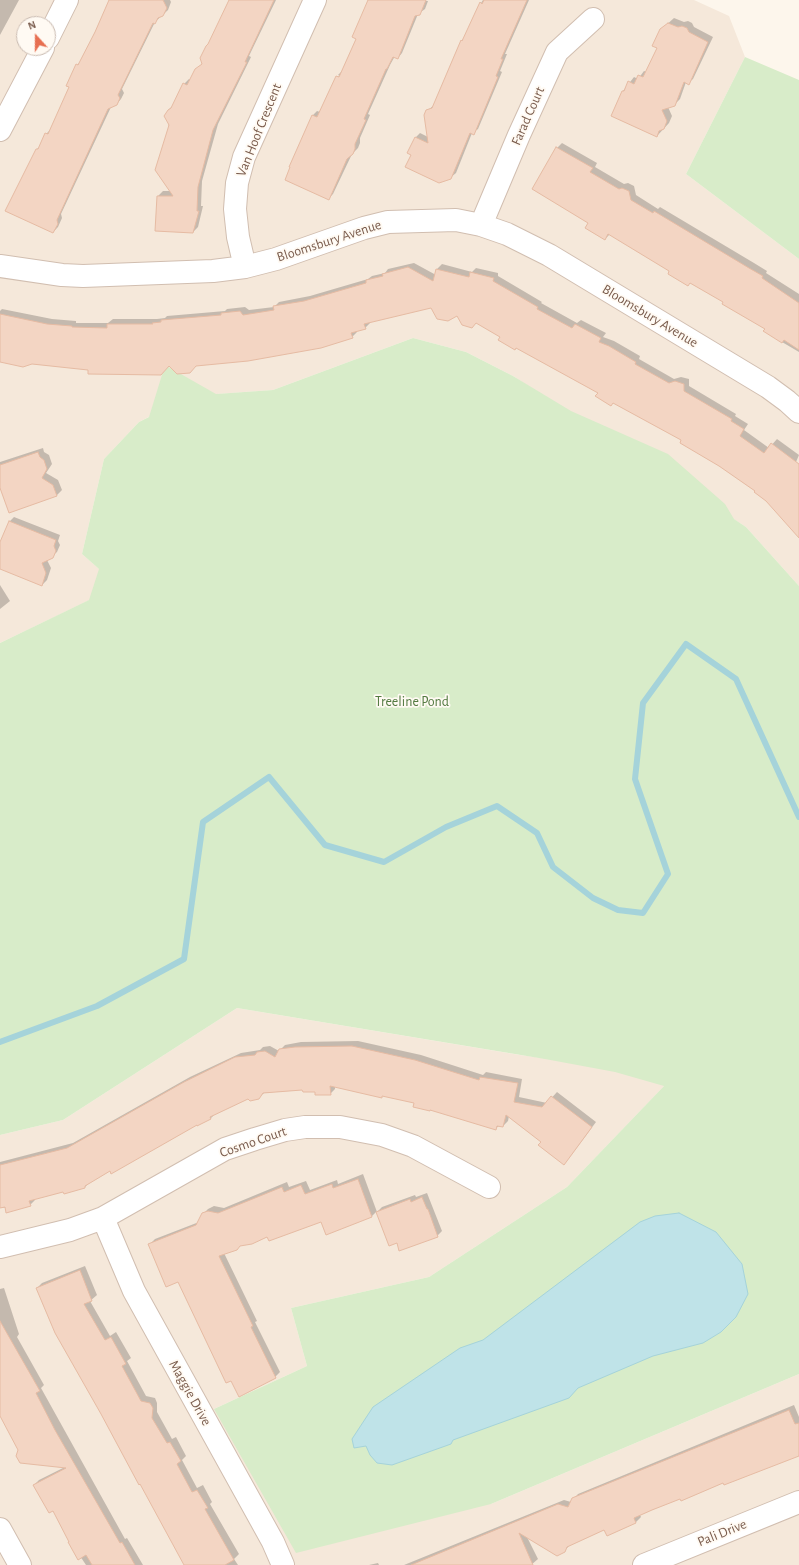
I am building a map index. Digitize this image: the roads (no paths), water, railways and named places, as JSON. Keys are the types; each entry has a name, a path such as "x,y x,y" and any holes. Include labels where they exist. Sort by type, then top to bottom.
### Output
{"street":[{"path":"56,22 67,0"},
{"name":"Van Hoof Crescent","path":"245,267 238,237 235,209 237,183 244,157 315,0"},
{"name":"Farad Court","path":"481,225 519,135 557,52 593,19"},
{"path":"0,130 38,56"},
{"name":"Bloomsbury Avenue","path":"0,266 62,275 104,276 213,271 245,267 276,259 364,228 388,222 456,220 481,225 507,234 548,255 768,387 788,401 799,412"},
{"name":"Cosmo Court","path":"0,1247 70,1230 103,1218 225,1149 285,1130 305,1127 340,1127 382,1135 413,1146 489,1187"},
{"name":"Maggie Drive","path":"103,1218 134,1291 273,1542 283,1565"},
{"name":"Pali Drive","path":"644,1565 799,1502"},
{"path":"0,1529 20,1565"}],"water":[{"path":"679,1213 716,1232 742,1264 748,1294 736,1317 721,1332 703,1343 653,1356 578,1388 569,1398 453,1440 451,1444 392,1465 377,1463 370,1455 366,1446 354,1448 352,1439 373,1407 460,1348 483,1340 640,1222 655,1216"}],"waterway":[{"path":"0,1042 97,1006 184,959 203,822 269,777 325,845 384,862 446,827 497,806 537,833 553,867 593,898 618,910 643,913 668,874 635,779 643,703 686,644 736,679 799,817"}],"park label":[{"name":"Treeline Pond","path":"412,702"}]}
